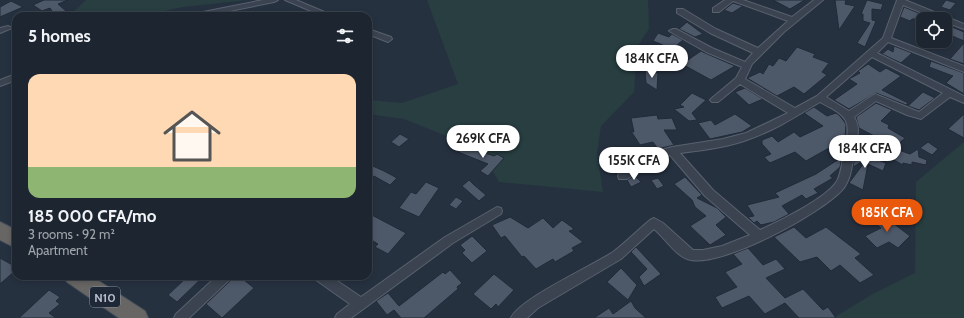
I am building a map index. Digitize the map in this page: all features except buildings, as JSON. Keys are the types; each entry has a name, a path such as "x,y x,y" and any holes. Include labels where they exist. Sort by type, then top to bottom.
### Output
{"highway":[{"path":"0,230 12,238"},
{"name":"N10","path":"80,280 137,318"}],"street":[{"path":"213,12 274,0"},
{"path":"289,0 320,12"},
{"path":"716,10 730,0"},
{"path":"736,0 793,20"},
{"path":"715,100 740,80 747,66 759,52 793,20 819,0"},
{"path":"623,176 654,156 672,150 723,143 749,136 796,113 820,98 887,39 901,1 928,12"},
{"path":"680,11 713,31 759,52"},
{"path":"952,22 964,27"},
{"path":"673,31 709,50 747,66"},
{"path":"372,33 388,39"},
{"path":"887,39 964,69"},
{"path":"871,53 964,100"},
{"path":"0,83 12,78"},
{"path":"740,80 796,113"},
{"path":"848,116 875,97 910,113 921,116 950,93"},
{"path":"517,318 534,304 617,255 654,223 664,229 692,255 703,256 728,250 798,217 839,186 854,131 848,116 820,98"},
{"path":"672,150 709,193 759,236"},
{"path":"341,318 449,240 497,211"},
{"path":"180,318 220,280"},
{"path":"326,280 361,304"}],"green space":[{"path":"86,0 249,0 182,7 161,12 73,12"},
{"path":"427,0 648,0 649,29 637,47 634,92 601,126 597,153 603,192 499,182 481,150 404,119 372,115 372,100 402,103 458,84"},
{"path":"964,142 964,318 833,318 871,295 915,273 916,182"}]}
